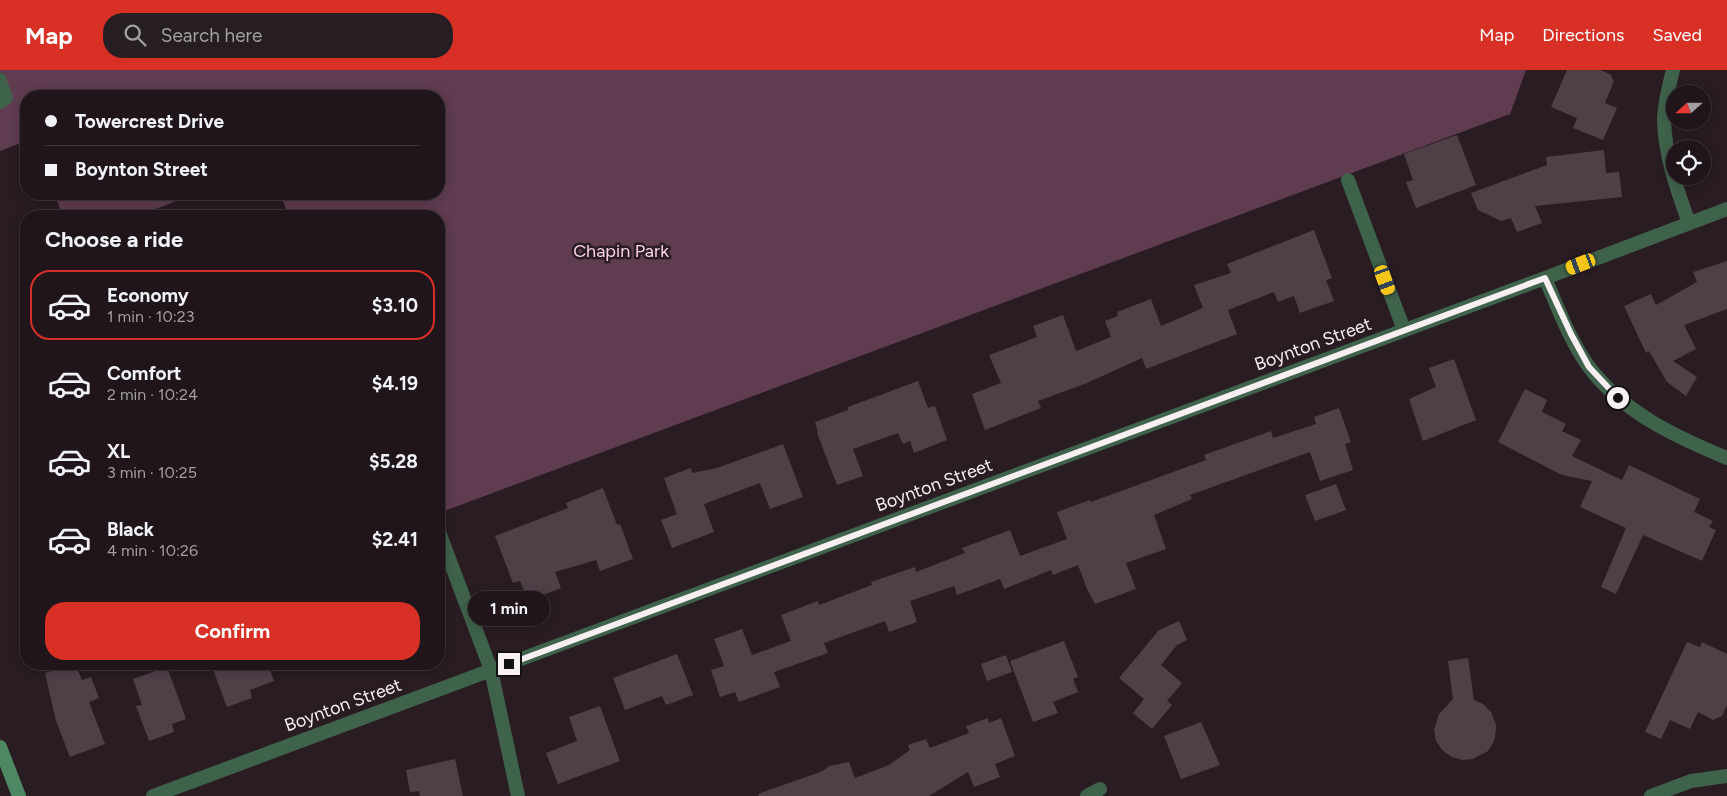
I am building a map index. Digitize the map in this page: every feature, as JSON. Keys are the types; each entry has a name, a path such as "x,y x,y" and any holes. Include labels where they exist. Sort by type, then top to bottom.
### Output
{"main road":[{"path":"0,747 19,796"}],"street":[{"path":"1673,70 1664,119 1674,180 1689,223"},
{"path":"1348,180 1404,330"},
{"name":"Boynton Street","path":"153,796 1727,209"},
{"path":"1545,278 1571,334 1589,367 1618,398 1647,420 1688,442 1727,458"},
{"path":"445,548 491,670 518,796"},
{"path":"1651,796 1691,780 1727,776"},
{"path":"1087,796 1100,789"}],"lane":[{"path":"0,79 7,98 0,103"}],"green space":[{"name":"Chapin Park","path":"0,70 1526,70 1510,114 445,511 445,210 287,210 282,200 445,200 445,90 20,90 20,143 0,151"},
{"path":"57,200 179,200 153,210 60,210"}],"building":[{"path":"1567,70 1600,70 1610,74 1614,81 1605,103 1617,108 1603,140 1573,128 1577,118 1551,107"},
{"path":"1457,135 1476,185 1416,208 1406,182 1413,180 1404,154"},
{"path":"1604,150 1606,173 1619,172 1622,197 1535,206 1542,223 1517,232 1511,218 1501,221 1478,210 1471,193 1547,165 1546,157"},
{"path":"1314,230 1332,278 1326,280 1334,301 1300,313 1294,296 1278,302 1274,292 1228,310 1237,334 1146,369 1142,358 1087,383 1038,401 1041,408 985,430 972,394 1001,383 989,355 1037,337 1033,326 1063,315 1076,351 1111,337 1105,321 1118,316 1117,312 1151,299 1161,326 1203,308 1194,285 1231,273 1227,264"},
{"path":"1727,261 1727,309 1684,325 1696,349 1673,361 1697,377 1686,396 1667,382 1649,351 1646,353 1624,306 1651,294 1656,305 1697,282 1693,272"},
{"path":"1454,359 1476,420 1423,441 1409,399 1436,387 1429,368"},
{"path":"918,381 928,408 935,406 947,440 914,453 910,441 903,444 898,433 853,449 863,476 837,485 817,433 815,422 848,410 848,407"},
{"path":"1525,389 1547,400 1542,412 1566,424 1562,431 1581,440 1572,456 1622,480 1629,465 1700,499 1694,512 1713,521 1709,527 1716,530 1702,561 1643,535 1616,594 1601,587 1626,528 1580,507 1592,481 1562,475 1498,442"},
{"path":"1339,408 1351,442 1345,444 1353,470 1320,481 1310,452 1190,495 1192,499 1154,515 1166,549 1126,563 1136,589 1095,604 1078,565 1053,575 1051,570 1004,589 1000,579 957,595 954,586 910,601 917,622 889,632 885,621 824,643 828,653 774,672 780,687 739,702 735,692 720,697 711,670 724,666 714,639 742,629 752,655 791,641 781,615 818,601 819,605 872,585 871,582 915,567 916,572 965,553 962,548 1010,530 1020,556 1067,539 1057,512 1090,500 1091,502 1206,460 1204,455 1271,431 1273,438 1316,424 1314,417"},
{"path":"783,444 803,497 770,509 760,483 704,504 714,532 672,548 661,520 677,514 664,478 691,468 692,473 717,468"},
{"path":"1336,484 1346,510 1315,521 1305,495"},
{"path":"603,488 617,525 620,524 633,559 600,571 596,560 555,572 561,588 528,601 520,581 513,583 495,536 568,508 566,503"},
{"path":"1179,621 1187,640 1177,645 1161,665 1182,683 1167,701 1172,705 1152,729 1133,713 1144,699 1119,678 1159,630"},
{"path":"1064,641 1078,677 1073,679 1078,692 1053,702 1058,713 1033,722 1010,661"},
{"path":"1687,642 1700,647 1702,642 1727,654 1727,705 1722,716 1713,720 1698,712 1690,729 1670,720 1661,739 1645,732"},
{"path":"677,654 693,695 666,705 662,696 625,710 613,678"},
{"path":"1006,655 1012,672 987,681 981,664"},
{"path":"1468,658 1474,700 1483,704 1491,712 1496,730 1494,741 1488,751 1473,759 1462,760 1452,757 1443,751 1436,741 1434,730 1439,714 1453,699 1448,661"},
{"path":"54,670 78,670 82,680 91,677 99,698 89,702 105,744 70,757 56,721 45,673"},
{"path":"158,670 168,670 186,719 172,724 174,732 149,741 136,706 142,705 133,679"},
{"path":"213,670 270,670 274,681 250,690 252,698 227,707"},
{"path":"600,706 620,761 558,784 546,753 577,741 569,717"},
{"path":"988,718 989,723 1001,718 1015,756 995,764 1000,777 974,787 968,772 929,796 759,796 758,794 823,771 829,766 849,762 855,778 889,765 910,750 908,745 926,739 930,748 969,733 966,726"},
{"path":"1201,722 1220,765 1181,779 1164,736"},
{"path":"455,759 463,796 420,796 419,791 410,792 406,770"}],"route":[{"path":"509,664 1545,278 1571,334 1589,367 1618,398"}]}
